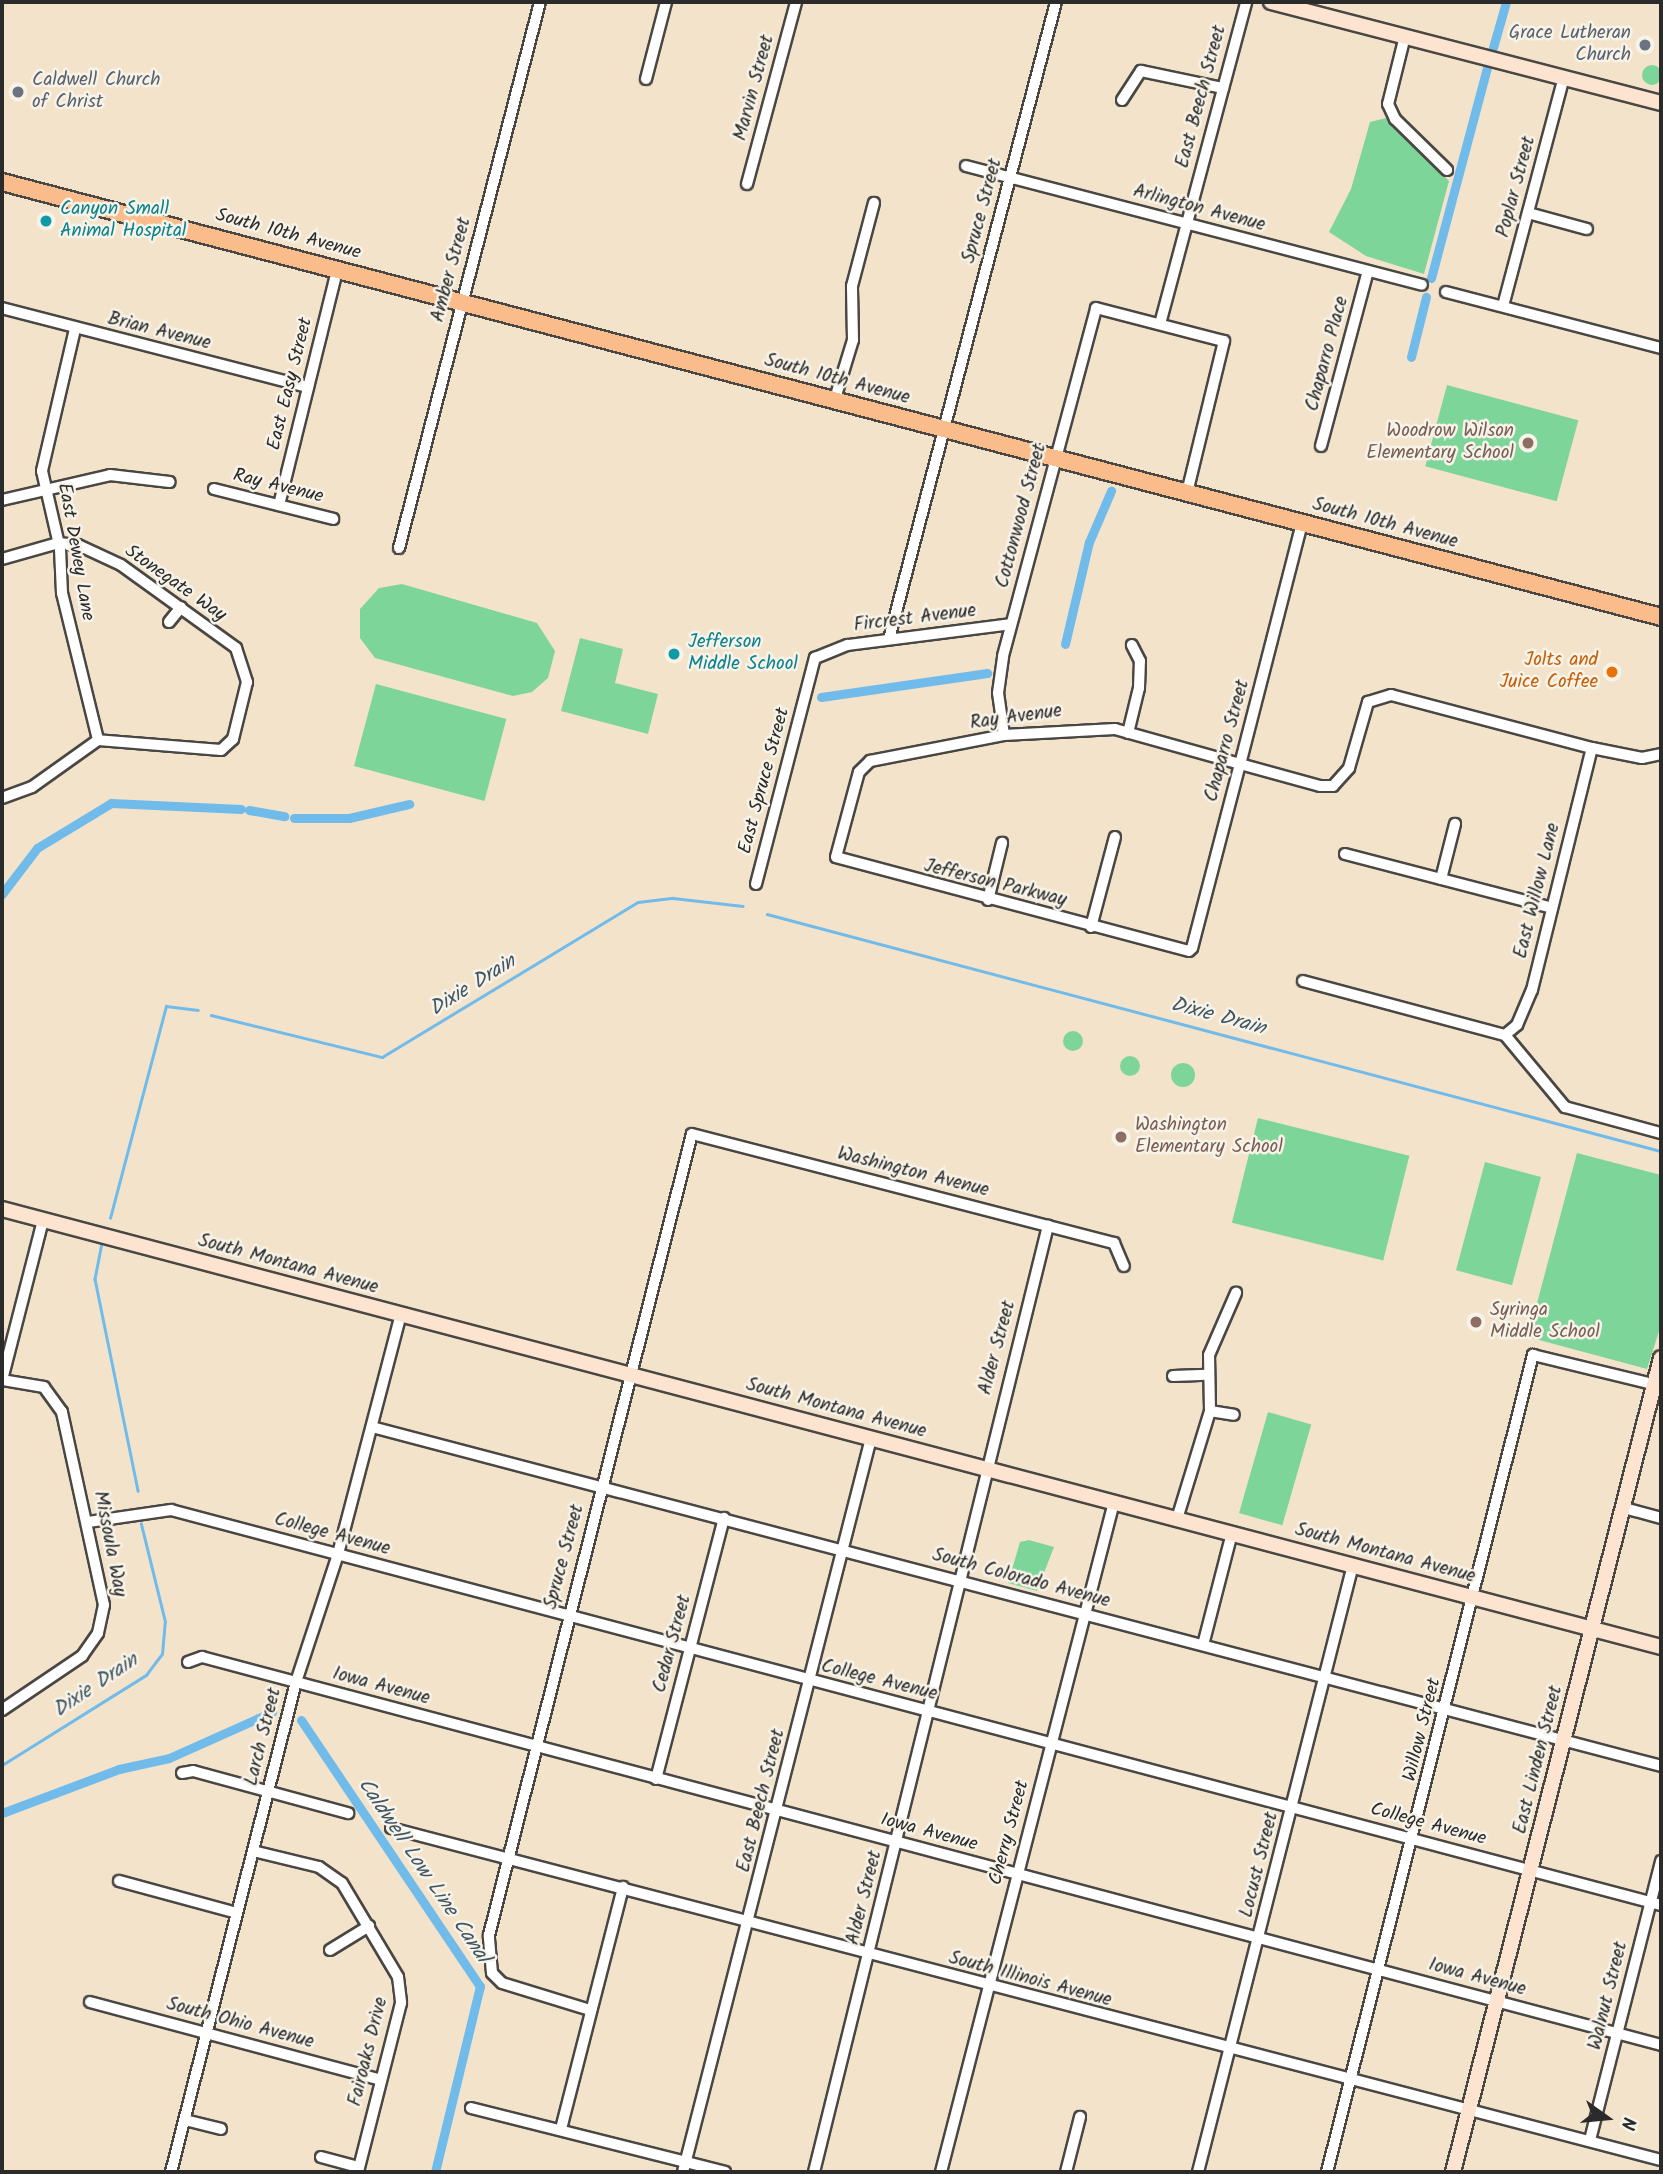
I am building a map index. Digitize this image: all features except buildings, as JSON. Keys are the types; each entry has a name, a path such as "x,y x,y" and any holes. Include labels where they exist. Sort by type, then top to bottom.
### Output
{"main road":[{"name":"South 10th Avenue","path":"2,182 1661,617"}],"street":[{"name":"Amber Street","path":"399,548 540,2"},
{"path":"646,79 666,2"},
{"name":"Marvin Street","path":"747,184 796,2"},
{"name":"Spruce Street","path":"942,429 1056,2"},
{"name":"East Beech Street","path":"1160,324 1246,2"},
{"path":"1271,2 1661,103"},
{"path":"1405,36 1388,104 1395,119 1447,170"},
{"path":"1122,100 1141,71 1223,88"},
{"name":"Poplar Street","path":"1503,306 1564,77"},
{"name":"Arlington Avenue","path":"966,166 1422,285"},
{"path":"834,402 853,340 852,286 874,203"},
{"path":"1528,213 1587,229"},
{"name":"East Easy Street","path":"279,505 337,270"},
{"name":"Chaparro Place","path":"1321,446 1368,271"},
{"path":"1446,292 1661,345"},
{"name":"Cottonwood Street","path":"1004,735 998,693 1012,624 1096,308 1160,324"},
{"name":"Brian Avenue","path":"2,309 308,387"},
{"path":"1160,324 1224,341 1187,493"},
{"name":"East Dewey Lane","path":"75,329 44,459 45,488 58,543 62,593 98,740"},
{"path":"889,639 942,429"},
{"path":"2,500 110,475 170,482"},
{"name":"Ray Avenue","path":"214,489 333,519"},
{"name":"Chaparro Street","path":"1174,949 1192,948 1302,523"},
{"name":"Stonegate Way","path":"2,559 58,543 78,545 121,565 236,648 244,664 247,682 233,738 221,750 98,740"},
{"path":"169,622 181,607"},
{"name":"Fircrest Avenue","path":"823,650 1012,624"},
{"path":"1128,733 1139,688 1140,661 1132,645"},
{"name":"East Spruce Street","path":"757,884 815,658 823,650"},
{"name":"Ray Avenue","path":"840,829 859,772 870,761 1004,735 1076,727 1128,733 1240,764 1334,786 1349,768 1368,702 1383,696 1592,748"},
{"path":"2,798 32,787 98,740"},
{"path":"1592,748 1643,758 1661,754"},
{"name":"East Willow Lane","path":"1505,1035 1517,1025 1532,990 1592,748"},
{"path":"1441,879 1455,824"},
{"name":"Jefferson Parkway","path":"840,829 833,850 843,862 1174,949"},
{"path":"1091,926 1115,837"},
{"path":"988,900 1002,843"},
{"path":"1345,854 1552,908"},
{"path":"1303,981 1505,1035 1564,1107 1661,1133"},
{"name":"Spruce Street","path":"590,2010 505,1984 492,1973 488,1955 508,1859 567,1618 692,1134"},
{"name":"Washington Avenue","path":"692,1134 1048,1226 1122,1251 1124,1266"},
{"name":"South Montana Avenue","path":"2,1209 1661,1647"},
{"path":"2,1380 43,1220"},
{"name":"Alder Street","path":"814,2172 932,1712 1048,1226"},
{"path":"1177,1519 1210,1412 1207,1375 1236,1293"},
{"name":"Larch Street","path":"171,2172 296,1682 338,1554 401,1314"},
{"name":"Willow Street","path":"1327,2172 1446,1709 1471,1597 1532,1355 1658,1385"},
{"name":"East Linden Street","path":"1453,2172 1592,1629 1658,1385 1661,1358"},
{"path":"1173,1376 1207,1375"},
{"name":"Missoula Way","path":"2,1380 32,1382 53,1396 104,1588 98,1633 72,1665 2,1710"},
{"path":"1210,1412 1234,1415"},
{"name":"South Colorado Avenue","path":"372,1427 1661,1766"},
{"name":"East Beech Street","path":"684,2167 845,1550 871,1438"},
{"name":"Cherry Street","path":"941,2172 1114,1503"},
{"path":"1624,1508 1661,1518"},
{"name":"College Avenue","path":"88,1522 171,1510 567,1618 1052,1743 1656,1904"},
{"name":"Cedar Street","path":"656,1779 724,1518"},
{"path":"1203,1645 1232,1533"},
{"name":"Locust Street","path":"1198,2172 1353,1565"},
{"name":"Iowa Avenue","path":"188,1662 202,1657 1661,2045"},
{"path":"182,1773 193,1771 348,1813"},
{"name":"South Illinois Avenue","path":"391,1828 623,1887 988,1987 1661,2160"},
{"name":"Fairoaks Drive","path":"253,1851 330,1873 369,1926 402,1989 358,2170"},
{"name":"Walnut Street","path":"1590,2140 1656,1904 1661,1861"},
{"path":"119,1881 237,1913"},
{"path":"561,2129 623,1887"},
{"path":"330,1950 369,1926"},
{"name":"South Ohio Avenue","path":"90,2002 381,2080"},
{"path":"471,2108 561,2129 684,2167 725,2172"},
{"path":"1066,2172 1080,2117"},
{"path":"184,2120 221,2129"},
{"path":"321,2157 358,2170"}],"green space":[{"path":"1652,65 1659,68 1662,75 1659,82 1652,85 1645,82 1642,75 1645,68"},
{"path":"1386,118 1449,181 1424,274 1366,256 1329,232 1351,189 1370,122"},
{"path":"1447,385 1578,420 1557,501 1425,466"},
{"path":"402,584 537,623 555,651 548,678 532,692 513,696 375,658 360,638 360,609 379,588"},
{"path":"580,638 623,649 615,683 658,694 648,734 561,711"},
{"path":"376,684 506,719 484,801 354,766"},
{"path":"1073,1031 1080,1034 1083,1041 1080,1048 1073,1051 1066,1048 1063,1041 1066,1034"},
{"path":"1130,1056 1137,1059 1140,1066 1137,1073 1130,1076 1123,1073 1120,1066 1123,1059"},
{"path":"1183,1063 1192,1066 1195,1075 1192,1084 1183,1087 1174,1084 1171,1075 1174,1066"},
{"path":"1258,1118 1409,1156 1383,1261 1232,1223"},
{"path":"1577,1153 1661,1175 1661,1325 1647,1369 1528,1337"},
{"path":"1485,1162 1541,1177 1512,1285 1456,1270"},
{"path":"1268,1412 1311,1424 1282,1525 1239,1513"},
{"path":"1029,1540 1054,1547 1037,1591 1008,1583 1020,1542"}],"waterway":[{"name":"Caldwell Low Line Canal","path":"1492,51 1506,2"},
{"name":"Caldwell Low Line Canal","path":"1431,278 1487,68"},
{"name":"Caldwell Low Line Canal","path":"1411,357 1426,297"},
{"name":"Caldwell Low Line Canal","path":"1065,644 1089,542 1111,491"},
{"name":"Caldwell Low Line Canal","path":"821,697 987,673"},
{"name":"Caldwell Low Line Canal","path":"2,894 37,848 111,803 241,809"},
{"name":"Caldwell Low Line Canal","path":"294,818 349,818 409,804"},
{"name":"Caldwell Low Line Canal","path":"249,810 284,816"},
{"name":"Dixie Drain","path":"211,1015 382,1057 638,902 673,898 743,906"},
{"name":"Dixie Drain","path":"767,914 1661,1151"},
{"name":"Dixie Drain","path":"110,1218 166,1006 198,1010"},
{"name":"Dixie Drain","path":"102,1243 95,1279 138,1491"},
{"name":"Dixie Drain","path":"2,1765 146,1675 162,1654 165,1622 141,1524"},
{"name":"Caldwell Low Line Canal","path":"2,1813 119,1769 169,1758 272,1712"},
{"name":"Caldwell Low Line Canal","path":"301,1720 480,1986 435,2172"}],"place":[{"name":"Grace Lutheran Church","path":"1645,45"},
{"name":"Caldwell Church of Christ","path":"18,92"},
{"name":"Canyon Small Animal Hospital","path":"46,221"},
{"name":"Woodrow Wilson Elementary School","path":"1528,443"},
{"name":"Jefferson Middle School","path":"674,654"},
{"name":"Jolts and Juice Coffee","path":"1612,672"},
{"name":"Washington Elementary School","path":"1121,1137"},
{"name":"Syringa Middle School","path":"1476,1322"}]}
